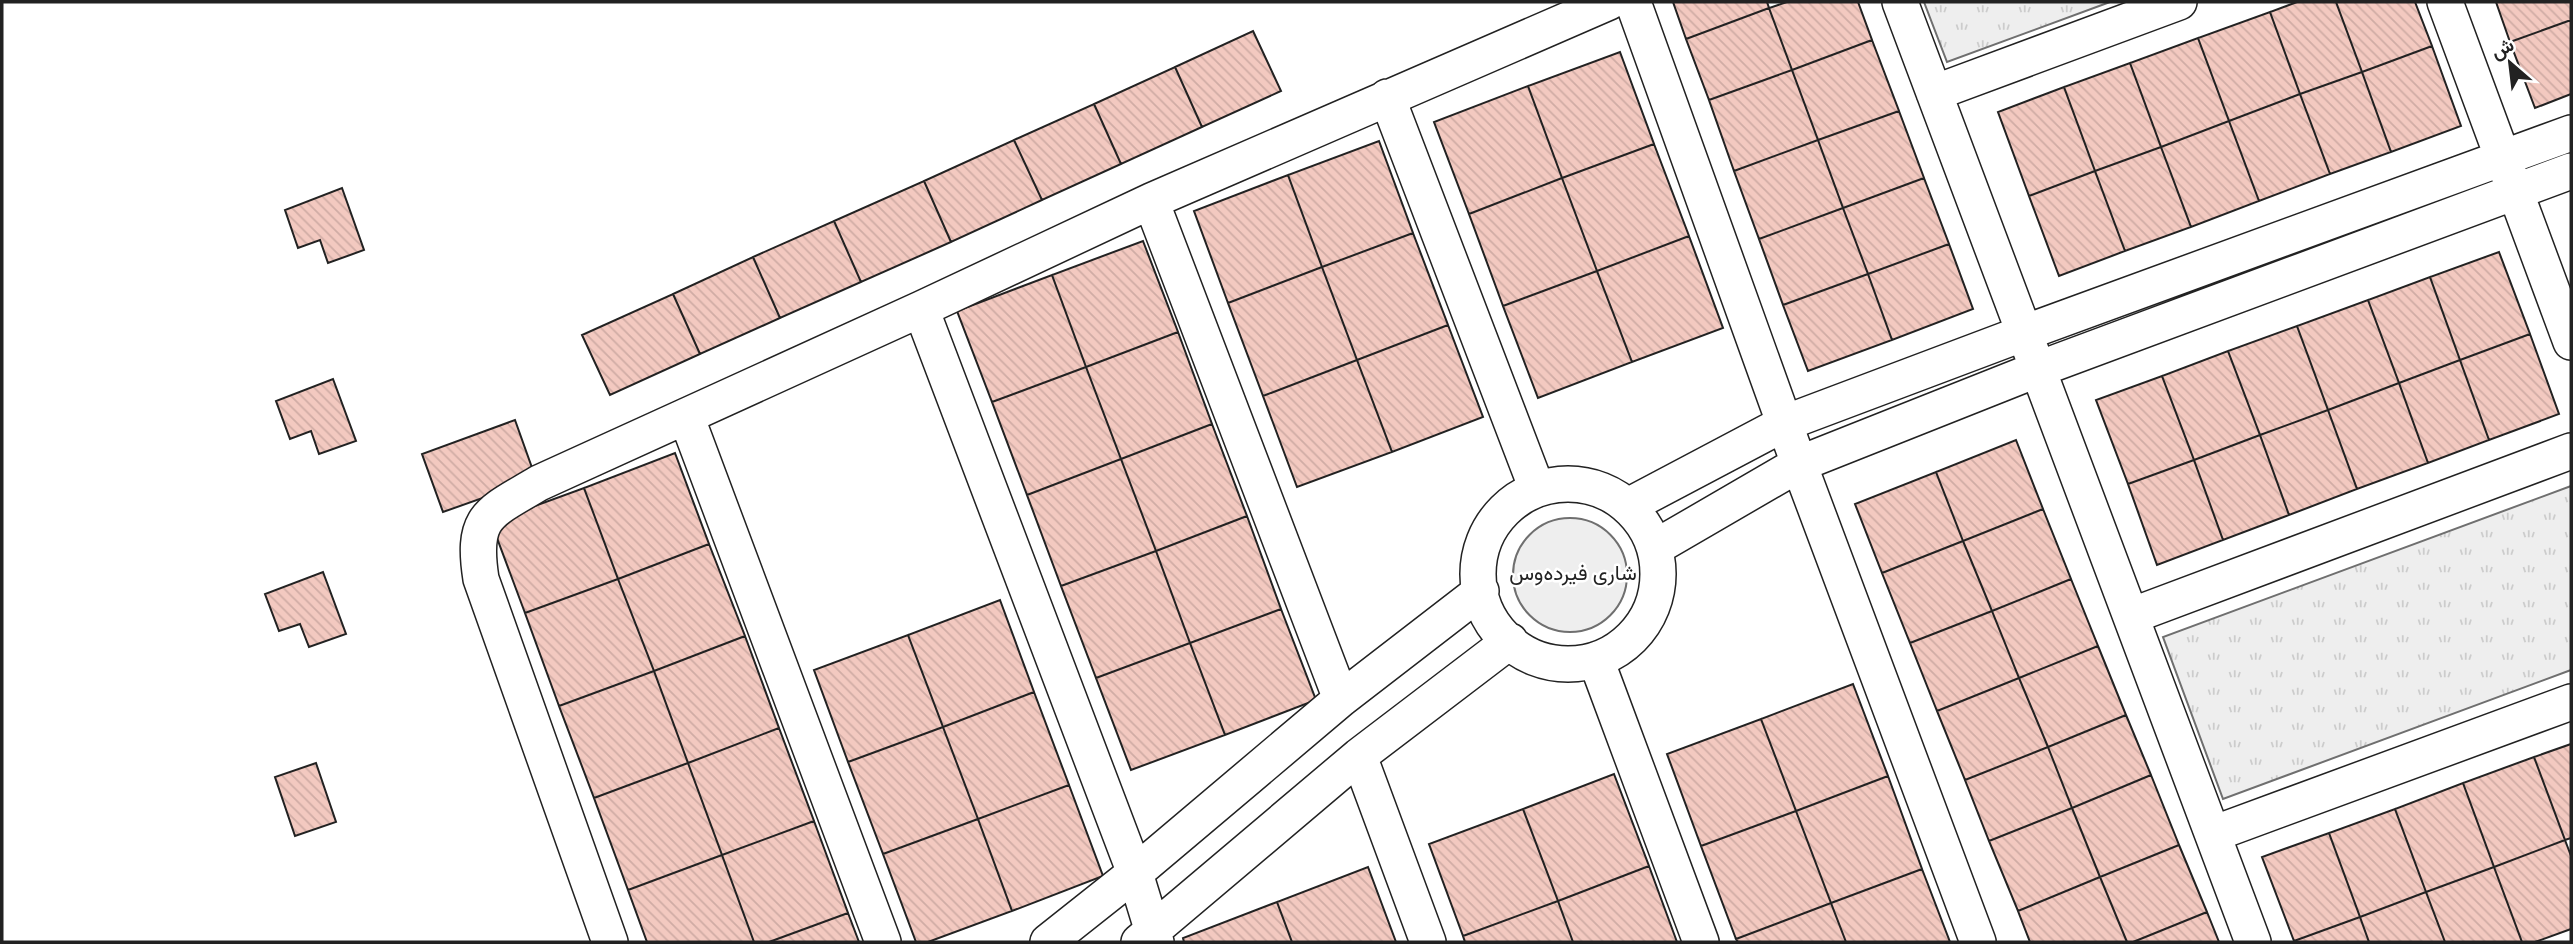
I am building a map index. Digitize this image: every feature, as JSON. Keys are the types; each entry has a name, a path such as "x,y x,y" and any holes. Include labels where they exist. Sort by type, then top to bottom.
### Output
{"street":[{"path":"610,942 481,579 477,550 482,525 491,513 539,483 1151,201 1609,2"},
{"path":"1633,2 1799,464 1978,942"},
{"path":"1900,2 2253,942"},
{"path":"1934,93 2179,2"},
{"path":"2445,2 2571,342"},
{"path":"1387,97 1538,489"},
{"path":"1628,506 1785,423 2571,133"},
{"path":"1656,547 1799,464 2036,370 2571,171"},
{"path":"1151,201 1341,699"},
{"path":"921,309 1135,873 1149,939 1359,756 1510,641"},
{"path":"686,416 883,942"},
{"path":"2131,616 2571,452"},
{"path":"1568,483 1598,488 1628,506 1645,525 1656,547 1658,584 1649,613 1632,638 1596,660 1577,663 1548,662 1521,651 1499,632 1484,607 1478,579 1481,551 1493,524 1512,503 1538,489 1568,483"},
{"path":"1048,942 1135,873 1341,699 1480,591"},
{"path":"1596,660 1701,942"},
{"path":"2213,834 2571,702"},
{"path":"1359,756 1428,942"}],"green space":[{"path":"1924,2 2110,2 1947,62"},
{"path":"2571,486 2571,670 2223,799 2163,637"},
{"path":"1570,518 1592,523 1610,535 1622,553 1627,575 1622,597 1610,615 1592,627 1570,632 1548,627 1530,615 1518,597 1513,575 1518,553 1530,535 1548,523"}],"building":[{"path":"1673,2 1767,2 1769,8 1686,39"},
{"path":"1787,2 1858,2 1872,40 1792,70 1769,8"},
{"path":"2297,2 2336,2 2362,72 2300,94 2270,12"},
{"path":"2336,2 2415,2 2432,46 2362,72"},
{"path":"2496,2 2571,2 2571,20 2510,42"},
{"path":"1769,8 1792,70 1709,100 1686,39"},
{"path":"2270,12 2300,94 2229,121 2198,38"},
{"path":"2571,20 2571,94 2535,108 2510,42"},
{"path":"1253,31 1281,91 1202,127 1175,67"},
{"path":"2198,38 2229,121 2161,147 2130,63"},
{"path":"1872,40 1899,111 1818,140 1792,70"},
{"path":"2432,46 2461,126 2391,152 2362,72"},
{"path":"1620,52 1654,144 1562,178 1528,86"},
{"path":"2130,63 2161,147 2095,171 2064,87"},
{"path":"1175,67 1202,127 1121,164 1094,104"},
{"path":"1792,70 1818,140 1734,171 1709,100"},
{"path":"2362,72 2391,152 2330,174 2300,94"},
{"path":"1528,86 1562,178 1469,214 1434,122"},
{"path":"2064,87 2095,171 2029,196 1998,112"},
{"path":"2300,94 2330,174 2259,201 2229,121"},
{"path":"1094,104 1121,164 1042,200 1014,140"},
{"path":"1899,111 1924,178 1843,208 1818,140"},
{"path":"2229,121 2259,201 2191,227 2161,147"},
{"path":"1014,140 1042,200 951,242 924,181"},
{"path":"1818,140 1843,208 1759,239 1734,171"},
{"path":"1379,141 1413,233 1322,267 1288,175"},
{"path":"1654,144 1689,236 1597,271 1562,178"},
{"path":"2161,147 2191,227 2125,251 2095,171"},
{"path":"2095,171 2125,251 2059,276 2029,196"},
{"path":"1288,175 1322,267 1228,303 1194,211"},
{"path":"1562,178 1597,271 1503,306 1469,214"},
{"path":"1924,178 1949,244 1868,274 1843,208"},
{"path":"924,181 951,242 861,282 834,221"},
{"path":"342,188 364,250 328,263 320,240 298,248 285,210"},
{"path":"1843,208 1868,274 1783,305 1759,239"},
{"path":"834,221 861,282 780,318 753,257"},
{"path":"1413,233 1448,325 1357,360 1322,267"},
{"path":"1689,236 1723,328 1632,362 1597,271"},
{"path":"1143,241 1178,332 1086,367 1052,275"},
{"path":"1949,244 1973,309 1892,340 1868,274"},
{"path":"2499,252 2530,334 2460,360 2430,277"},
{"path":"753,257 780,318 700,354 673,294"},
{"path":"1322,267 1357,360 1263,396 1228,303"},
{"path":"1597,271 1632,362 1538,398 1503,306"},
{"path":"1868,274 1892,340 1808,371 1783,305"},
{"path":"1052,275 1086,367 992,402 957,311"},
{"path":"2430,277 2460,360 2399,383 2368,300"},
{"path":"673,294 700,354 610,395 582,335"},
{"path":"2368,300 2399,383 2328,410 2297,326"},
{"path":"1448,325 1483,417 1392,452 1357,360"},
{"path":"2297,326 2328,410 2260,435 2228,351"},
{"path":"1178,332 1212,424 1121,459 1086,367"},
{"path":"2530,334 2559,414 2489,440 2460,360"},
{"path":"2228,351 2260,435 2194,460 2162,376"},
{"path":"1357,360 1392,452 1297,487 1263,396"},
{"path":"2460,360 2489,440 2428,463 2399,383"},
{"path":"1086,367 1121,459 1027,495 992,402"},
{"path":"2162,376 2194,460 2128,484 2096,400"},
{"path":"333,379 356,441 319,454 311,431 290,439 276,401"},
{"path":"2399,383 2428,463 2357,489 2328,410"},
{"path":"2328,410 2357,489 2289,515 2260,435"},
{"path":"515,420 536,479 443,512 422,454"},
{"path":"1212,424 1247,516 1156,551 1121,459"},
{"path":"2260,435 2289,515 2223,540 2194,460"},
{"path":"2016,440 2043,509 1963,541 1936,472"},
{"path":"675,453 709,544 618,579 584,488"},
{"path":"1121,459 1156,551 1061,586 1027,495"},
{"path":"2194,460 2223,540 2157,565 2128,484"},
{"path":"1936,472 1963,541 1882,573 1855,504"},
{"path":"584,488 618,579 525,613 491,522"},
{"path":"2043,509 2071,579 1992,611 1963,541"},
{"path":"1247,516 1281,609 1190,643 1156,551"},
{"path":"1963,541 1992,611 1910,643 1882,573"},
{"path":"709,544 745,636 654,671 618,579"},
{"path":"1156,551 1190,643 1096,678 1061,586"},
{"path":"323,572 346,634 309,647 300,624 279,631 265,594"},
{"path":"618,579 654,671 559,706 525,613"},
{"path":"2071,579 2098,646 2019,678 1992,611"},
{"path":"1000,600 1034,692 943,727 908,635"},
{"path":"1281,609 1316,700 1225,735 1190,643"},
{"path":"1992,611 2019,678 1937,711 1910,643"},
{"path":"908,635 943,727 848,762 814,670"},
{"path":"745,636 779,728 688,763 654,671"},
{"path":"1190,643 1225,735 1131,770 1096,678"},
{"path":"2098,646 2126,715 2048,747 2019,678"},
{"path":"654,671 688,763 594,798 559,706"},
{"path":"2019,678 2048,747 1965,780 1937,711"},
{"path":"1853,684 1888,776 1796,811 1761,719"},
{"path":"1034,692 1069,785 978,819 943,727"},
{"path":"2126,715 2151,775 2072,808 2048,747"},
{"path":"1761,719 1796,811 1701,846 1667,754"},
{"path":"943,727 978,819 883,854 848,762"},
{"path":"779,728 814,821 722,855 688,763"},
{"path":"2571,744 2571,838 2565,840 2534,757"},
{"path":"2048,747 2072,808 1989,841 1965,780"},
{"path":"2534,757 2565,840 2494,867 2463,783"},
{"path":"316,763 336,822 295,836 275,777"},
{"path":"688,763 722,855 628,890 594,798"},
{"path":"1614,774 1649,866 1558,901 1523,809"},
{"path":"2151,775 2179,845 2100,877 2072,808"},
{"path":"1888,776 1922,869 1831,903 1796,811"},
{"path":"2463,783 2494,867 2426,892 2395,809"},
{"path":"1069,785 1103,876 1012,911 978,819"},
{"path":"2072,808 2100,877 2018,911 1989,841"},
{"path":"1523,809 1558,901 1463,936 1429,844"},
{"path":"2395,809 2426,892 2360,917 2329,833"},
{"path":"1796,811 1831,903 1736,939 1701,846"},
{"path":"978,819 1012,911 928,942 916,942 883,854"},
{"path":"814,821 848,913 769,942 754,942 722,855"},
{"path":"2329,833 2360,917 2294,941 2262,857"},
{"path":"2565,840 2571,856 2571,929 2535,942 2522,942 2494,867"},
{"path":"2179,845 2207,912 2133,942 2127,942 2100,877"},
{"path":"722,855 754,942 647,942 628,890"},
{"path":"1649,866 1677,942 1573,942 1558,901"},
{"path":"1368,867 1396,942 1292,942 1277,902"},
{"path":"2494,867 2522,942 2445,942 2426,892"},
{"path":"1922,869 1950,942 1846,942 1831,903"},
{"path":"2100,877 2127,942 2030,942 2018,911"},
{"path":"2426,892 2445,942 2369,942 2360,917"},
{"path":"1558,901 1573,942 1465,942 1463,936"},
{"path":"1277,902 1292,942 1184,942 1183,938"},
{"path":"1831,903 1846,942 1738,942 1736,939"},
{"path":"2207,912 2219,942 2133,942"},
{"path":"848,913 859,942 769,942"},
{"path":"2360,917 2369,942 2294,942 2294,941"}],"district":[{"name":"شاری فیردەوس","path":"1573,572"}]}
